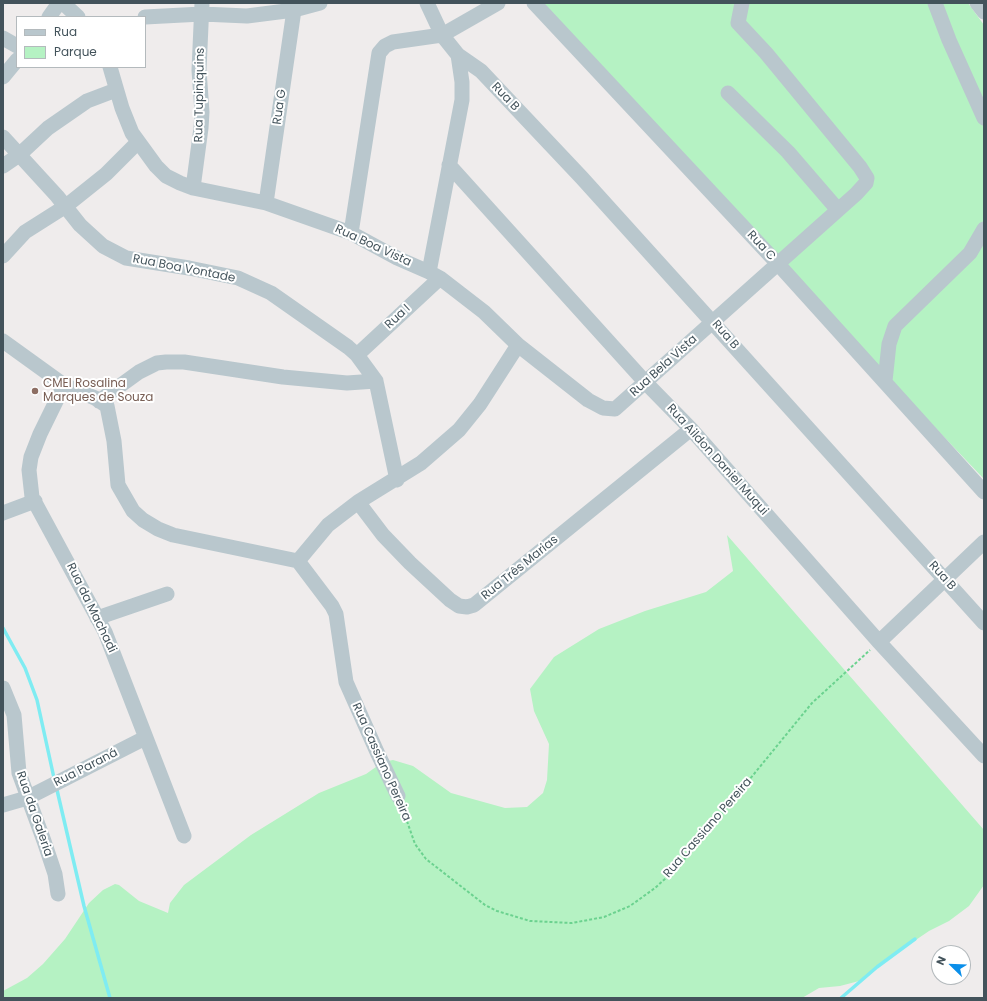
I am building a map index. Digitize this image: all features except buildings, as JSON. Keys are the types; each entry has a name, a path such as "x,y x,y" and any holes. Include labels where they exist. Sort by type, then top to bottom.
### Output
{"street":[{"path":"50,16 59,3"},
{"path":"63,3 77,16"},
{"path":"146,17 202,8 247,16 294,10 320,3"},
{"path":"427,3 442,35 458,55 462,82 462,100 449,165 434,275"},
{"path":"351,233 379,53 385,46 392,42 442,35 496,3"},
{"name":"Rua C","path":"534,3 778,264 984,492"},
{"name":"Rua Bela Vista","path":"615,409 646,383 856,194 866,182 867,178 864,173 766,53 738,23 742,3"},
{"path":"935,3 949,40 984,118"},
{"path":"977,3 984,12"},
{"name":"Rua Tupiniquins","path":"193,188 202,123 199,70 202,8"},
{"name":"Rua G","path":"266,203 294,10"},
{"path":"3,38 16,45"},
{"name":"Rua B","path":"458,55 475,66 582,178 984,623"},
{"path":"3,77 16,61"},
{"name":"Rua Boa Vista","path":"110,68 127,123 138,142 156,166 166,176 193,188 266,203 351,233 396,258 434,275 484,312 518,346 588,400 603,408 615,409"},
{"path":"3,166 19,155 48,128 87,101 116,90"},
{"path":"728,93 788,152 838,210"},
{"name":"Rua Boa Vontade","path":"3,138 66,206 94,240 114,253 126,258 189,268 231,277 252,284 271,293 312,321 357,355 376,382 397,480"},
{"path":"3,256 25,232 66,206 106,174 138,142"},
{"name":"Rua Aildon Daniel Muqui","path":"449,165 646,383 691,429 878,642 984,756"},
{"path":"885,381 889,344 895,326 970,253 984,229"},
{"name":"Rua I","path":"357,355 434,275"},
{"path":"3,341 64,385 107,406 114,441 118,485 133,511 143,520 158,529 173,535 298,561 328,525 358,502 397,480 421,463 459,430 480,404 518,346"},
{"path":"99,401 139,372 157,363 166,362 184,362 283,377 347,383 376,382"},
{"name":"Rua da Machadi","path":"64,385 40,434 31,457 29,470 31,490 34,501 108,640 184,836"},
{"name":"Rua Três Marias","path":"358,502 383,535 410,563 450,600 459,606 474,606 691,429"},
{"path":"3,513 34,501"},
{"path":"878,642 984,542"},
{"name":"Rua Cassiano Pereira","path":"298,561 332,606 336,614 346,682 398,796"},
{"path":"97,618 167,594"},
{"name":"Rua da Galeria","path":"3,688 14,715 17,765 27,798 55,874 58,894"},
{"name":"Rua Paraná","path":"3,805 27,798 145,738"}],"path":[{"name":"Rua Cassiano Pereira","path":"398,796 415,844 421,853 449,878 485,906 530,921 572,923 604,917 630,906 656,888 678,867 812,703 878,642"}],"green space":[{"path":"540,3 968,3 984,25 984,479 810,296"},
{"path":"727,535 984,830 984,885 969,906 949,921 929,931 904,948 859,981 840,986 819,988 802,998 3,998 3,991 27,978 43,964 65,939 89,903 103,890 115,884 119,885 139,901 168,913 170,903 184,885 251,835 319,793 366,774 383,762 393,760 413,766 451,793 505,808 527,807 543,793 547,780 549,744 534,711 530,689 554,657 599,629 645,611 706,592 733,571"}],"waterway":[{"path":"3,628 25,668 37,700 54,778"},
{"path":"57,790 84,906 110,998"},
{"path":"841,998 877,967 915,939"}],"place":[{"name":"CMEI Rosalina Marques de Souza","path":"35,391"}]}
